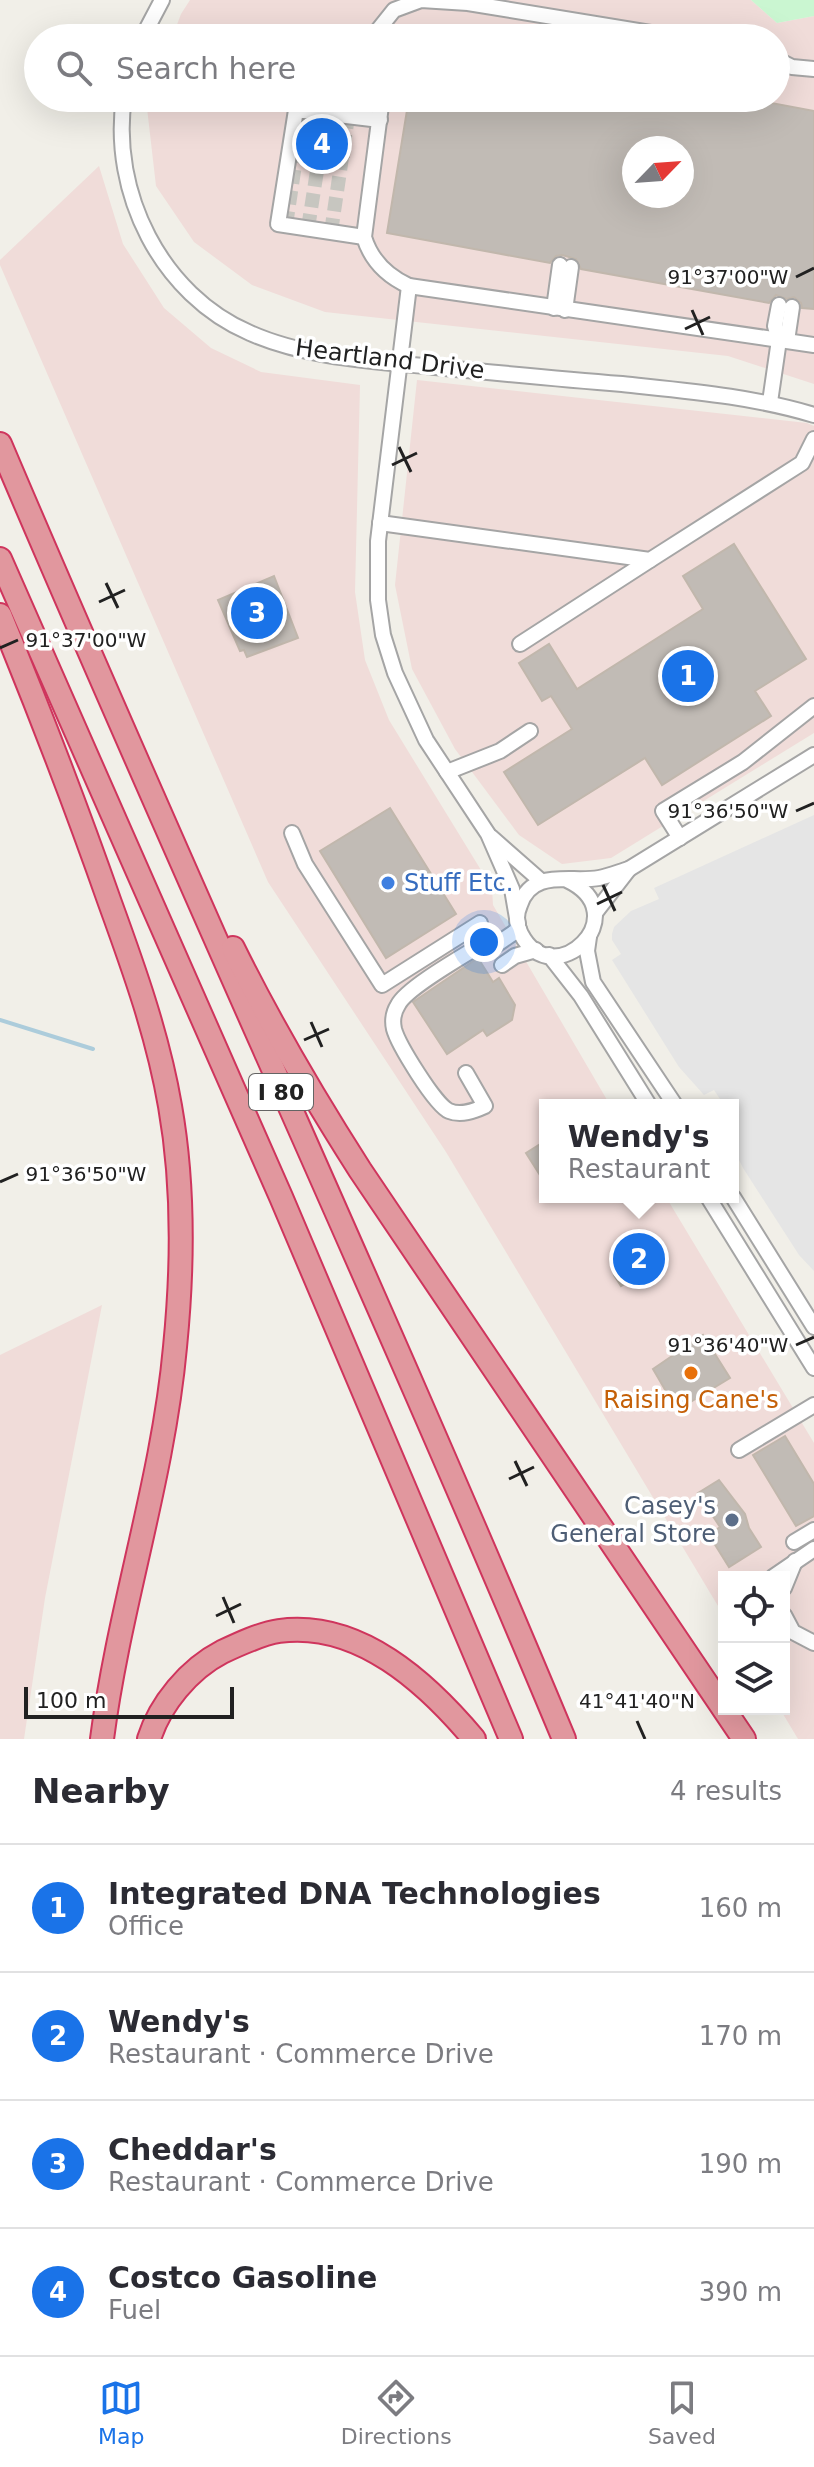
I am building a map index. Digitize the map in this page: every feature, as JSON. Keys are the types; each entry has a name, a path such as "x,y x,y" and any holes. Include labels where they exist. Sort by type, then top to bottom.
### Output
{"highway":[{"name":"I 80","path":"0,444 564,1739"},
{"name":"I 80","path":"0,559 281,1197 511,1739"},
{"path":"0,615 71,791 132,963 163,1074 178,1168 179,1295 169,1396 102,1739"},
{"path":"144,778 273,1028 309,1090 744,1739"},
{"path":"510,1611 572,1739"},
{"path":"149,1739 166,1704 196,1669 215,1656 268,1634 304,1631 351,1640 391,1661 442,1703 474,1739"}],"street":[{"path":"149,24 162,0"},
{"path":"383,24 394,10 421,0 468,3 596,24"},
{"path":"790,66 814,69"},
{"name":"Heartland Drive","path":"124,112 123,156 135,208 162,258 184,287 224,320 249,333 279,344 323,353 401,364 697,391 770,402 814,415"},
{"path":"296,112 278,224 364,237"},
{"path":"313,112 380,120"},
{"path":"381,112 364,237 373,258 396,280 409,286 814,345"},
{"path":"560,309 565,266"},
{"path":"409,286 380,523 377,564 383,635 408,705 488,834 512,889 518,926 523,937 581,996 645,1099"},
{"path":"770,402 779,340 788,334 785,306"},
{"path":"520,644 802,463 814,439"},
{"path":"380,523 650,560"},
{"path":"680,838 663,811 743,762 814,706"},
{"path":"447,772 500,751 530,731"},
{"path":"518,926 522,898 541,881 598,878 629,869 814,755"},
{"path":"292,833 305,864 382,985 480,923"},
{"path":"488,834 541,881"},
{"path":"595,913 629,869"},
{"path":"567,880 586,892 595,913 587,951 593,982 672,1099"},
{"path":"466,1073 485,1106 472,1112 448,1111 439,1104 404,1048 395,1030 393,1015 403,996 518,926"},
{"path":"502,965 515,956 572,953 589,937"},
{"path":"712,1203 814,1368"},
{"path":"737,1203 814,1327"},
{"path":"739,1450 814,1405"},
{"path":"794,1542 814,1530"},
{"path":"781,1571 814,1549"},
{"path":"790,1573 795,1560"},
{"path":"790,1626 793,1632 814,1643"}],"shaded area":[{"path":"190,0 751,0 777,23 814,16 814,384 728,356 325,312 252,285 194,242 156,186 147,112 790,112 790,24 177,24"},
{"path":"99,166 123,244 164,308 211,348 261,372 360,385 355,592 365,660 389,720 492,888 493,905 606,1099 539,1099 539,1203 670,1203 814,1443 814,1739 798,1739 784,1715 790,1715 790,1571 718,1571 718,1606 446,1152 268,882 0,260"},
{"path":"417,380 814,426 814,733 611,858 562,864 519,835 455,749 412,669 395,585"},
{"path":"814,815 814,1271 799,1255 739,1160 739,1099 720,1099 714,1090 704,1095 679,1067 612,960 621,954 612,940 614,927 631,911 659,899 654,888"},
{"path":"102,1305 45,1598 24,1739 0,1739 0,1355"}],"green space":[{"path":"751,0 814,0 814,16 777,23"}],"building":[{"path":"790,107 814,111 814,309 802,308 794,297 787,299 776,295 769,303 581,269 576,259 556,256 550,263 387,233 407,112 790,112"},
{"path":"302,134 351,136 349,157 299,152"},
{"path":"734,544 806,659 755,691 771,716 662,785 645,758 538,825 504,772 572,729 551,696 542,701 519,663 549,644 577,689 703,609 683,576"},
{"path":"274,576 298,638 247,657 244,650 240,651 218,600"},
{"name":"Stuff Etc.","path":"390,808 456,914 386,958 320,851"},
{"path":"478,958 493,982 499,978 515,1005 512,1020 487,1036 483,1030 447,1054 413,1002"},
{"path":"539,1145 539,1174 526,1153"},
{"path":"655,1235 666,1254 621,1286 614,1275 621,1270 615,1261"},
{"name":"Raising Cane's","path":"703,1335 730,1378 677,1410 653,1369"},
{"path":"785,1436 814,1484 814,1516 796,1526 753,1455"},
{"name":"Casey's General Store","path":"719,1480 745,1514 749,1528 761,1547 729,1567 709,1535 720,1527 698,1493"}],"waterway":[{"path":"0,1020 93,1049"}],"tunnel":[{"path":"286,225 303,112"},
{"path":"308,228 326,114"},
{"path":"331,232 348,117"}],"place":[{"name":"Costco Gasoline","path":"322,144"},
{"name":"Cheddar's","path":"257,613"},
{"name":"Integrated DNA Technologies","path":"688,676"},
{"name":"Stuff Etc.","path":"388,883"},
{"name":"Wendy's","path":"639,1259"},
{"name":"Raising Cane's","path":"691,1373"},
{"name":"Casey's General Store","path":"732,1520"}]}
